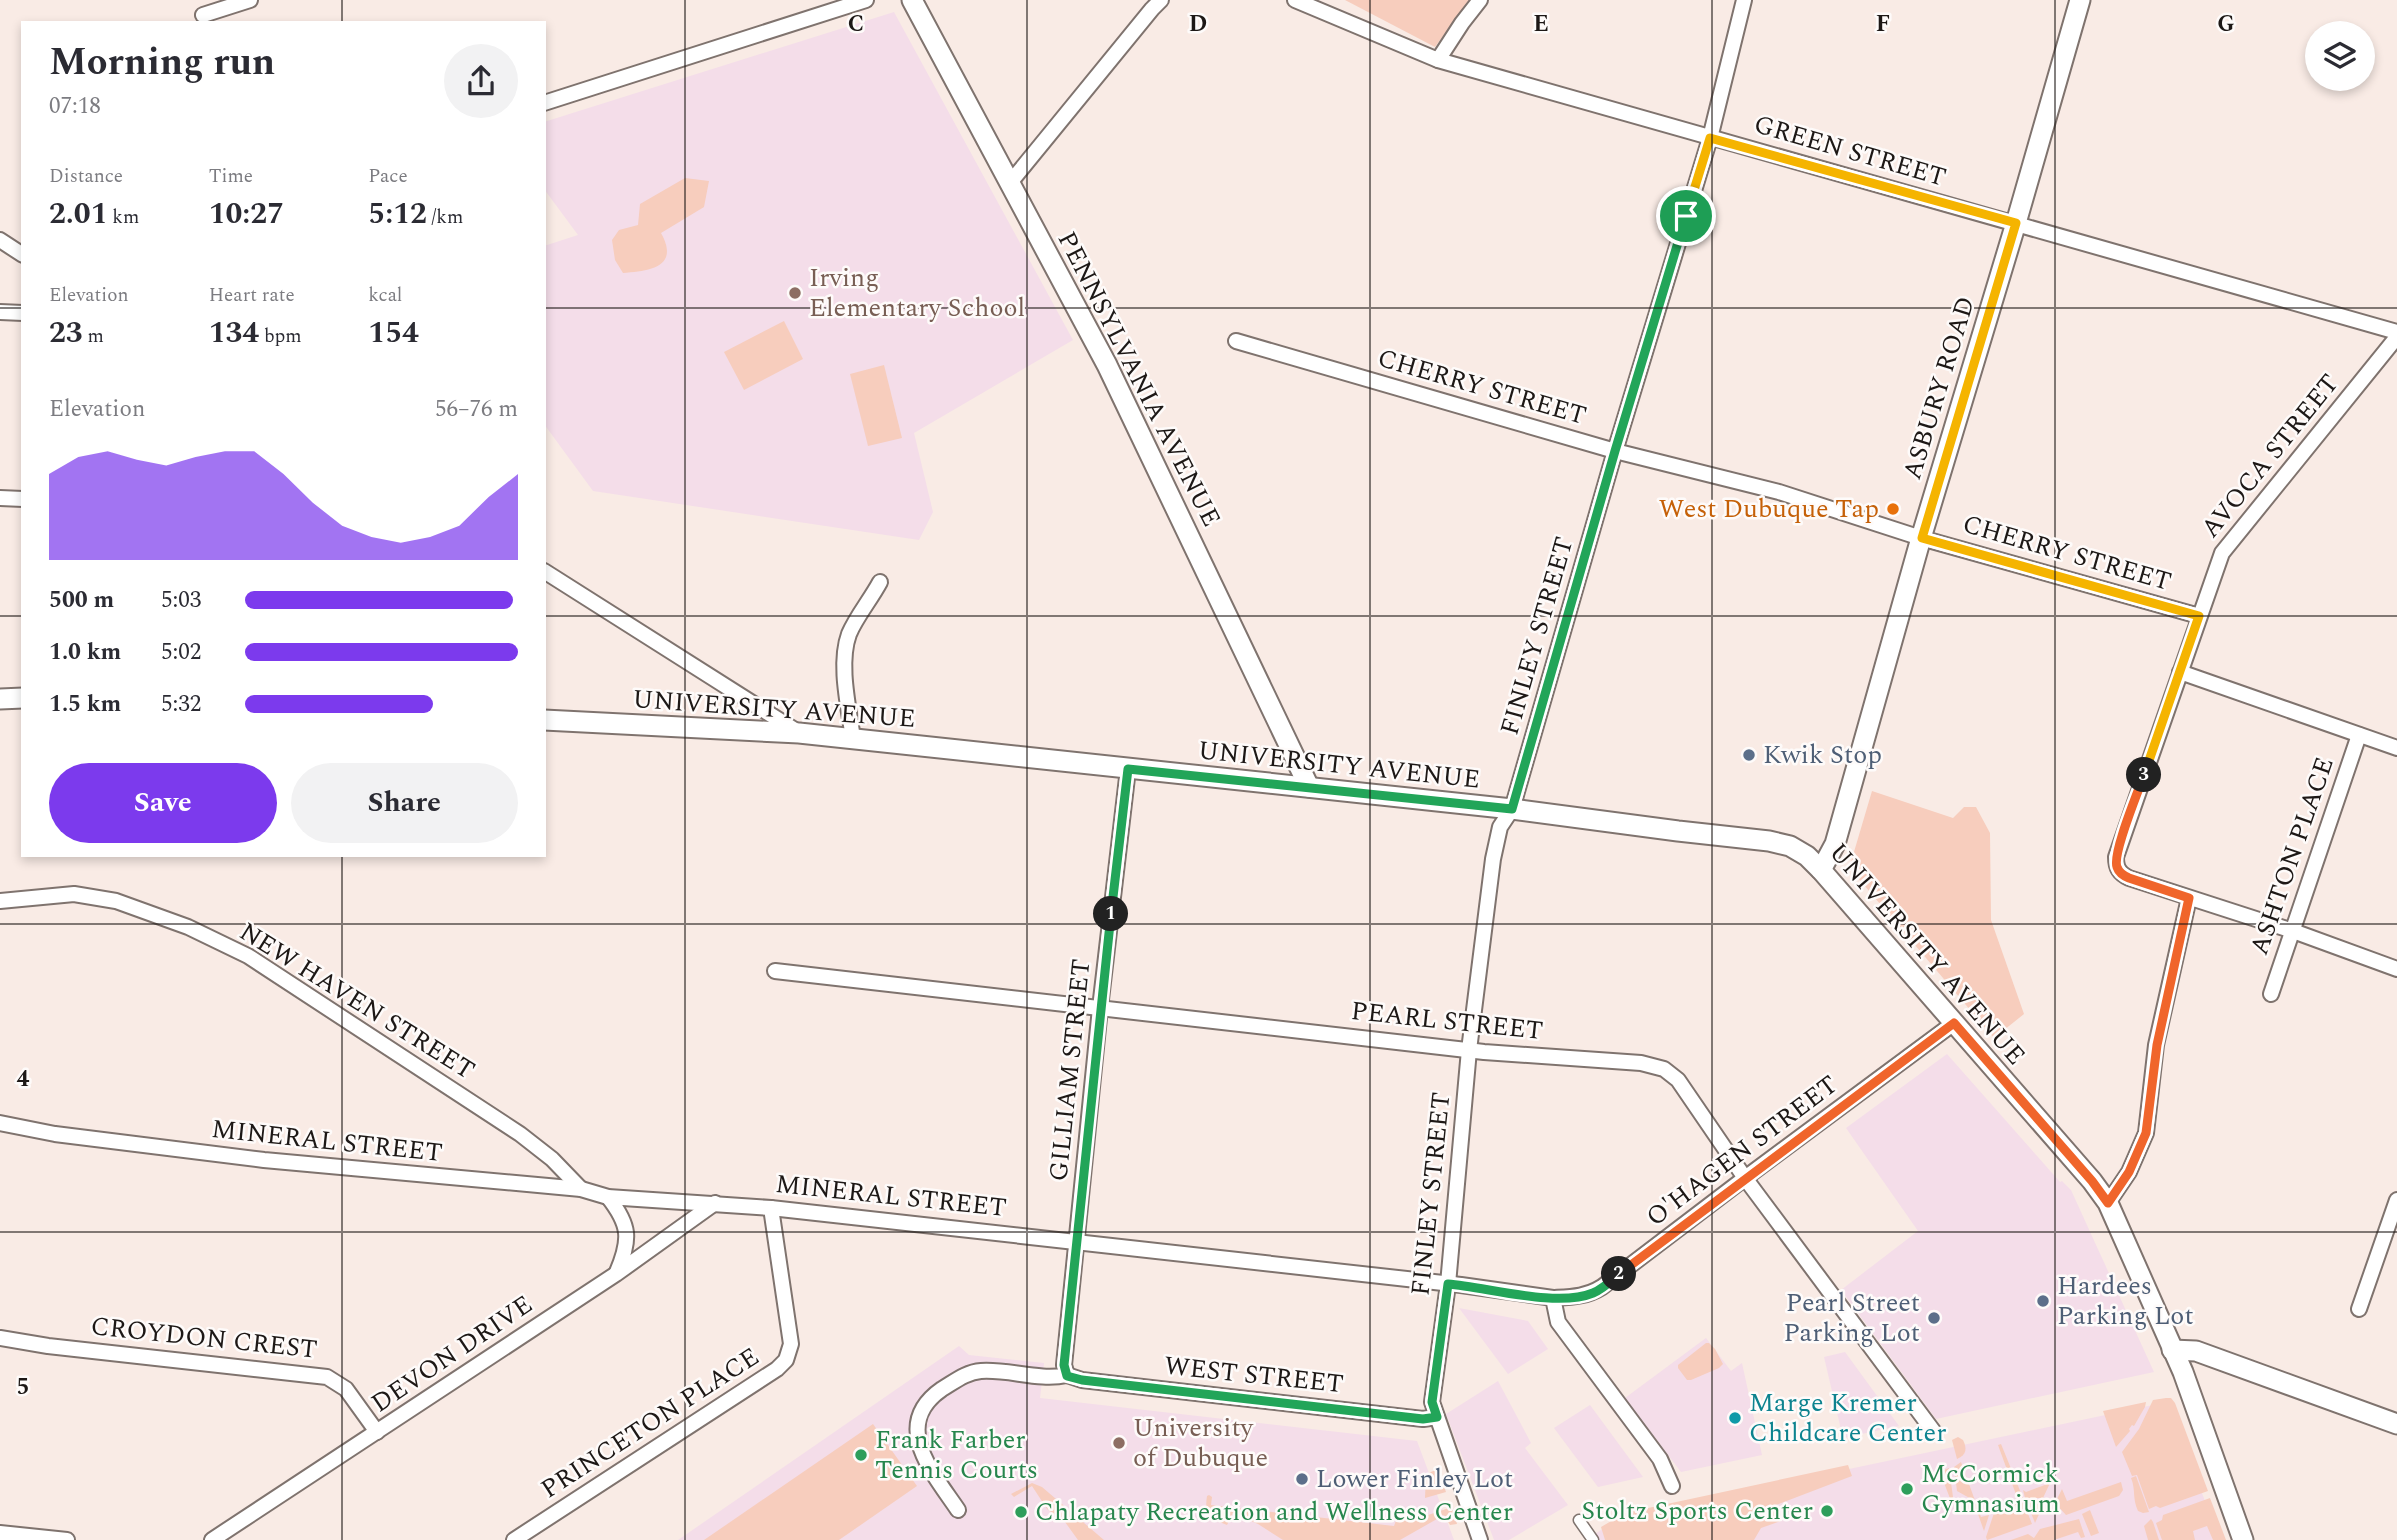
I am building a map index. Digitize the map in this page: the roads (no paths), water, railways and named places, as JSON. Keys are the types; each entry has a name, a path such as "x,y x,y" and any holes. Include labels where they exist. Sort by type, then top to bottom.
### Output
{"main road":[{"name":"PENNSYLVANIA AVENUE","path":"912,0 1107,365 1309,787"},
{"name":"ASBURY ROAD","path":"1821,870 1835,844 2080,0"},
{"path":"0,699 21,698"},
{"name":"UNIVERSITY AVENUE","path":"546,720 853,738 1512,809 1769,841 1790,846 1804,854 1821,870 2092,1181 2108,1203 2185,1376 2243,1540"},
{"path":"2172,1350 2196,1351 2397,1424"}],"street":[{"path":"200,19 215,0"},
{"path":"200,19 250,0"},
{"path":"546,102 866,0"},
{"path":"1009,184 1161,0"},
{"name":"GREEN STREET","path":"1295,0 1438,60 2397,334"},
{"path":"1438,60 1480,0"},
{"name":"FINLEY STREET","path":"1480,1540 1432,1402 1448,1284 1469,1050 1493,859 1500,827 1512,809 1615,451 1710,138 1744,0"},
{"path":"0,240 20,247"},
{"path":"0,312 21,313"},
{"name":"AVOCA STREET","path":"2189,898 2129,878 2121,874 2116,866 2119,846 2222,553 2397,334"},
{"name":"CHERRY STREET","path":"1236,341 1615,451 1779,492 1922,538 2199,616"},
{"path":"0,498 21,499"},
{"path":"546,572 799,733"},
{"path":"853,738 845,681 849,634 880,582"},
{"path":"2180,671 2397,748"},
{"name":"ASHTON PLACE","path":"2271,994 2359,735"},
{"name":"GILLIAM STREET","path":"1067,1376 1064,1365 1100,1008 1128,769"},
{"name":"NEW HAVEN STREET","path":"0,901 74,894 116,901 160,915 248,956 520,1135 552,1159 581,1189"},
{"path":"2108,1203 2129,1172 2146,1133 2157,1045 2189,898 2292,930 2397,969"},
{"name":"PEARL STREET","path":"775,971 1469,1050 1641,1063 1664,1069 1678,1080 1745,1178 1934,1432"},
{"name":"O'HAGEN STREET","path":"1553,1298 1575,1297 1592,1293 1602,1287 1954,1023"},
{"name":"MINERAL STREET","path":"0,1123 55,1134 264,1160 581,1189 608,1196 771,1208 1553,1298"},
{"path":"608,1196 626,1227 626,1250 617,1274"},
{"path":"2359,1309 2397,1200"},
{"name":"DEVON DRIVE","path":"212,1540 617,1274 715,1203"},
{"name":"PRINCETON PLACE","path":"514,1540 777,1369 786,1360 791,1344 771,1208"},
{"path":"1553,1298 1558,1322 1660,1459 1672,1486"},
{"name":"CROYDON CREST","path":"0,1338 48,1346 327,1377 346,1389 377,1432"},
{"name":"WEST STREET","path":"958,1510 920,1448 917,1436 920,1416 932,1397 959,1379 979,1371 1051,1378 1067,1376 1082,1380 1423,1419 1437,1417"},
{"path":"1579,1520 1593,1540"},
{"path":"0,1533 67,1540"}],"place":[{"name":"Irving Elementary School","path":"795,293"},
{"name":"West Dubuque Tap","path":"1893,509"},
{"name":"Kwik Stop","path":"1749,755"},
{"name":"Hardees Parking Lot","path":"2043,1301"},
{"name":"Pearl Street Parking Lot","path":"1934,1318"},
{"name":"Marge Kremer Childcare Center","path":"1735,1418"},
{"name":"University of Dubuque","path":"1119,1443"},
{"name":"Frank Farber Tennis Courts","path":"861,1455"},
{"name":"Lower Finley Lot","path":"1302,1479"},
{"name":"McCormick Gymnasium","path":"1907,1489"},
{"name":"Stoltz Sports Center","path":"1827,1511"},
{"name":"Chlapaty Recreation and Wellness Center","path":"1021,1512"}]}
